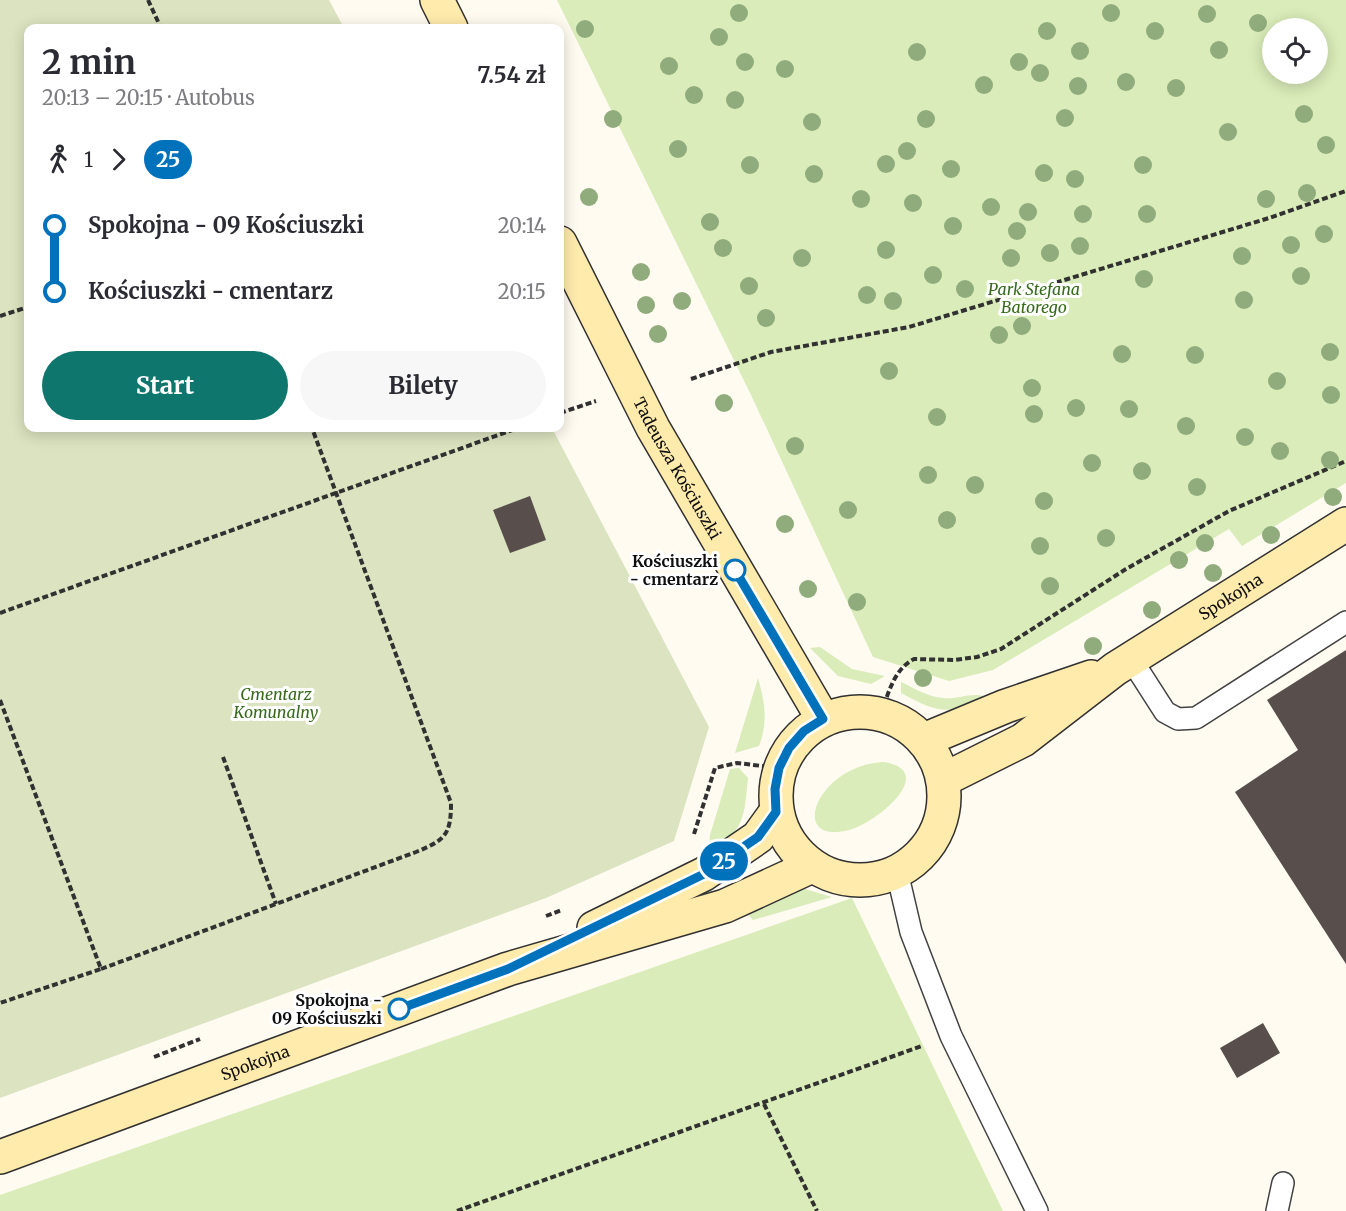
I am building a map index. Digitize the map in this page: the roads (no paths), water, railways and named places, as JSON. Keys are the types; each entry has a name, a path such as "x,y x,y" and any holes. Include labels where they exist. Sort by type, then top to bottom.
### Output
{"street":[{"path":"437,0 449,24"},
{"name":"Tadeusza Kościuszki","path":"564,251 653,428 823,719"},
{"name":"Spokojna","path":"943,780 1023,740 1123,664 1345,526"},
{"name":"Spokojna","path":"924,740 1006,706 1123,664"},
{"path":"866,711 881,714 907,725 924,740 936,759 943,780 944,802 940,823 930,843 915,860 897,872 876,879 854,880 831,876 812,866 795,851 783,833 776,812 775,789 779,768 789,748 804,731 823,719 844,712 866,711"},
{"name":"Spokojna","path":"508,969 704,874 758,837 776,812"},
{"name":"Spokojna","path":"0,1157 508,969 725,906 812,866"}],"lane":[{"path":"1123,664 1165,712 1178,719 1196,718 1346,622"},
{"path":"897,872 910,932 951,1036 1037,1211"},
{"path":"1277,1211 1283,1183"}],"place":[{"name":"Kościuszki - cmentarz","path":"735,570"},
{"name":"Spokojna - 09 Kościuszki","path":"399,1009"}],"park label":[{"name":"Park Stefana Batorego","path":"1034,298"},
{"name":"Cmentarz Komunalny","path":"276,703"}]}
